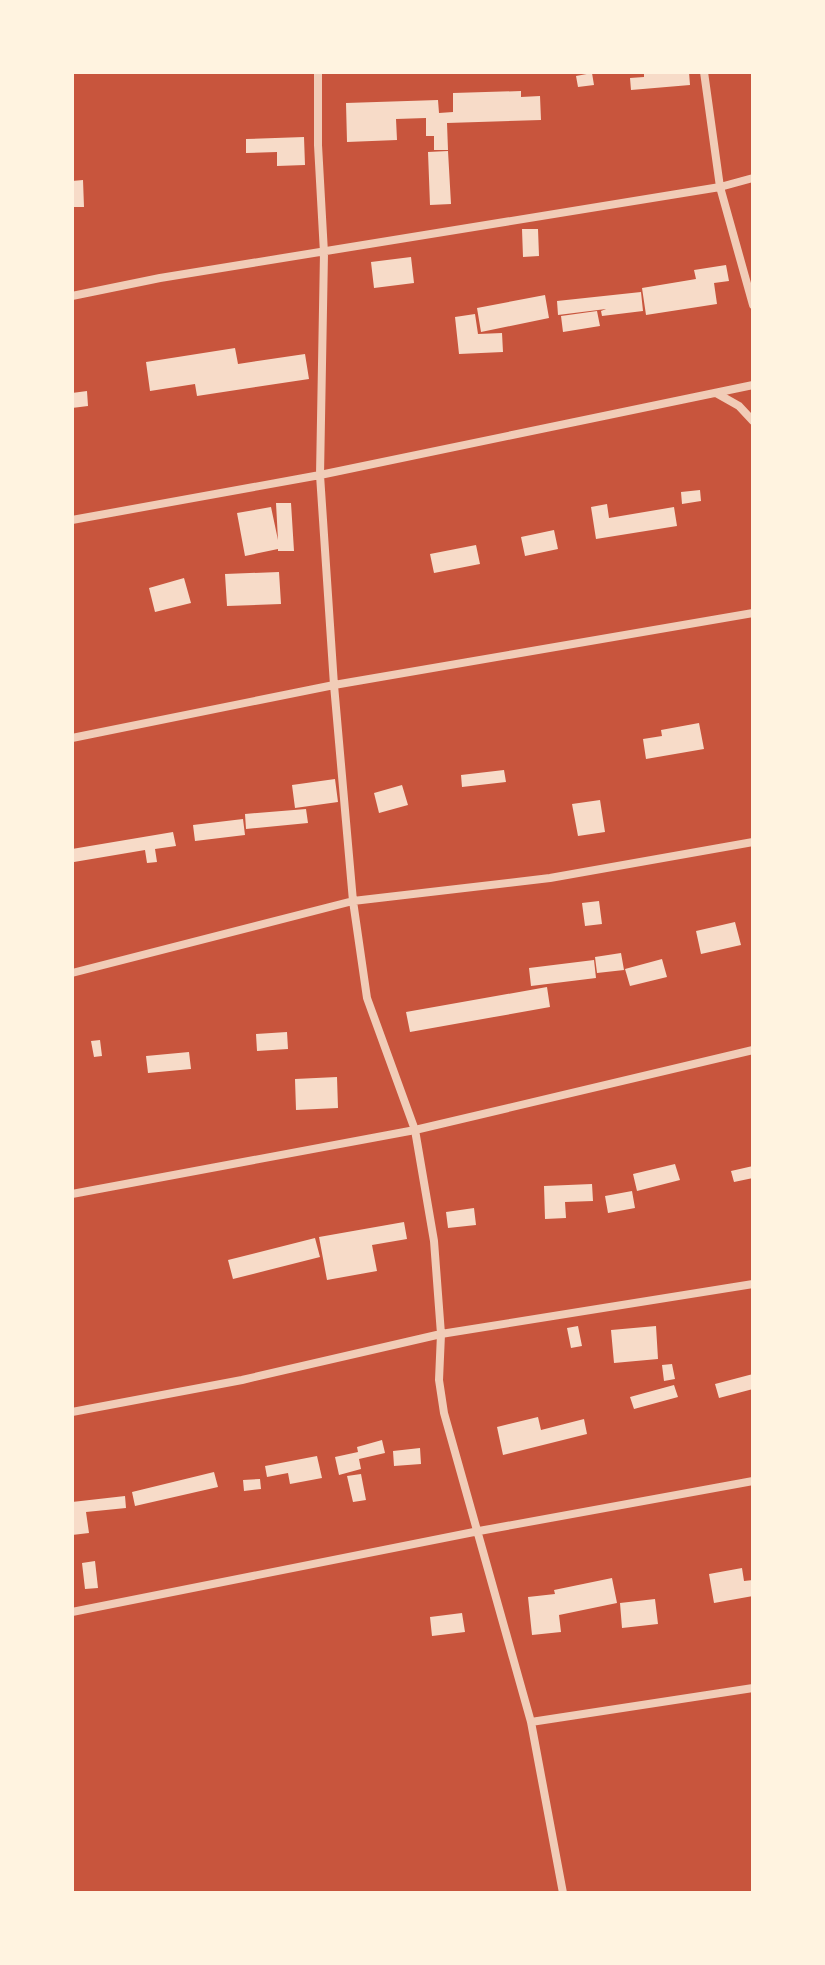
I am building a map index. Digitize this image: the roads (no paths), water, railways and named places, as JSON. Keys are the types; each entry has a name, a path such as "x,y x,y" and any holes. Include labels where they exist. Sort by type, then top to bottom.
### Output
{"street":[{"path":"318,72 318,145 324,253 320,475 353,901 367,998 415,1130 434,1241 441,1334 439,1380 444,1413 531,1722 563,1893"},
{"path":"704,72 720,187 753,305"},
{"path":"72,296 160,278 720,187 753,178"},
{"path":"72,520 320,475 753,385"},
{"path":"715,393 739,406 753,421"},
{"path":"72,738 334,685 753,613"},
{"path":"72,973 353,901 550,878 753,842"},
{"path":"72,1194 415,1130 753,1050"},
{"path":"72,1412 242,1380 441,1334 753,1284"},
{"path":"72,1612 479,1531 753,1481"},
{"path":"531,1722 753,1688"}]}
